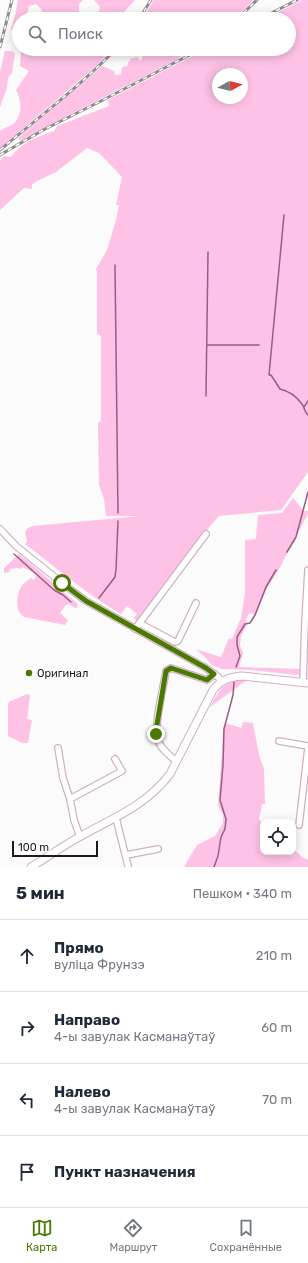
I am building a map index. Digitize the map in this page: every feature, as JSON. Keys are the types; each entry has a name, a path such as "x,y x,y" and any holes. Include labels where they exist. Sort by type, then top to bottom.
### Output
{"main road":[{"path":"31,867 80,837 138,805 161,786 170,774 213,690 221,681 227,678 242,676 305,682"}],"street":[{"path":"0,529 16,546 86,601 206,668 221,681"},
{"path":"134,629 206,534"},
{"path":"305,682 305,622 308,570"},
{"path":"139,623 175,642 178,641 196,603"},
{"path":"176,761 159,744 156,734 166,671 171,668 207,680 214,674"},
{"path":"279,741 308,747 299,825"},
{"path":"58,748 63,778 80,837"},
{"path":"70,799 122,771 115,758"},
{"path":"116,818 128,866"},
{"path":"126,855 158,849"}],"shaded area":[{"path":"18,0 83,0 79,4 79,12 41,12 42,10 36,4 29,6 28,12 16,12"},
{"path":"94,0 135,0 124,12 99,12 100,7"},
{"path":"154,0 254,0 241,12 146,12"},
{"path":"302,0 308,0 308,472 281,510 219,516 199,539 137,621 134,618 137,614 127,606 121,614 84,589 25,544 27,542 25,532 28,528 33,526 140,516 106,516 104,499 99,485 98,423 101,421 101,336 97,334 96,269 107,250 116,220 119,205 116,205 122,177 99,153 87,148 56,172 35,182 32,185 32,189 24,188 0,210 0,161 4,156 11,157 19,148 42,135 54,131 57,126 109,106 108,100 193,56 296,56 296,12 279,12"},
{"path":"5,51 12,51 12,56 15,56 12,73 8,78 7,88 0,107 0,72"},
{"path":"21,56 105,56 96,66 0,148 0,131 13,124 20,114 19,97 16,90 29,71 20,66"},
{"path":"143,56 182,56 21,141 18,138 102,66 114,71 115,75 121,74 122,67 127,66 130,59 137,57 141,61"},
{"path":"293,498 304,511 308,511 308,514 278,571 267,588 256,615 250,613 246,619 247,625 241,636 240,645 243,653 239,667 301,669 300,674 296,675 252,670 222,669 212,665 195,649 221,657 229,638 232,639 241,618 245,593 245,540 256,539 258,515 282,513"},
{"path":"19,554 78,604 77,608 69,604 65,606 60,613 68,620 65,625 24,617 21,615 17,603 19,590 24,583 31,578 34,580 37,575 23,567 21,569 10,569 9,572 4,573 4,568"},
{"path":"239,680 247,680 210,707 220,690 228,683"},
{"path":"27,694 30,695 27,719 32,720 28,743 22,743 8,736 8,705 9,702"},
{"path":"243,722 253,723 259,755 264,769 265,804 262,804 259,820 260,855 296,855 296,851 308,860 308,867 184,867 197,845 215,836 223,823 223,815 218,806 223,728 225,723 241,728"}],"waterway":[{"path":"284,215 269,375 271,375 280,389 292,394 302,404 308,415"},
{"path":"206,396 208,252"},
{"path":"115,265 118,513"},
{"path":"207,345 259,345"},
{"path":"304,407 308,401"},
{"path":"287,552 296,537 308,492"},
{"path":"99,598 115,577 118,521"},
{"path":"14,554 54,590 71,602"},
{"path":"236,667 240,656 237,645 237,637 245,624 250,623 255,615 266,587 276,570"},
{"path":"214,867 218,856 221,837 225,829 226,819 220,800 224,729 233,695 234,682"}],"railway":[{"path":"0,47 12,0"},
{"path":"143,12 151,0"},
{"path":"244,12 257,0"},
{"path":"274,12 297,0"},
{"path":"0,150 74,89 109,56"},
{"path":"0,155 45,129 188,56"}],"place":[{"name":"Оригинал","path":"29,673"}],"route":[{"path":"62,583 86,601 206,668 214,674 207,680 171,668 166,671 156,734"}]}
